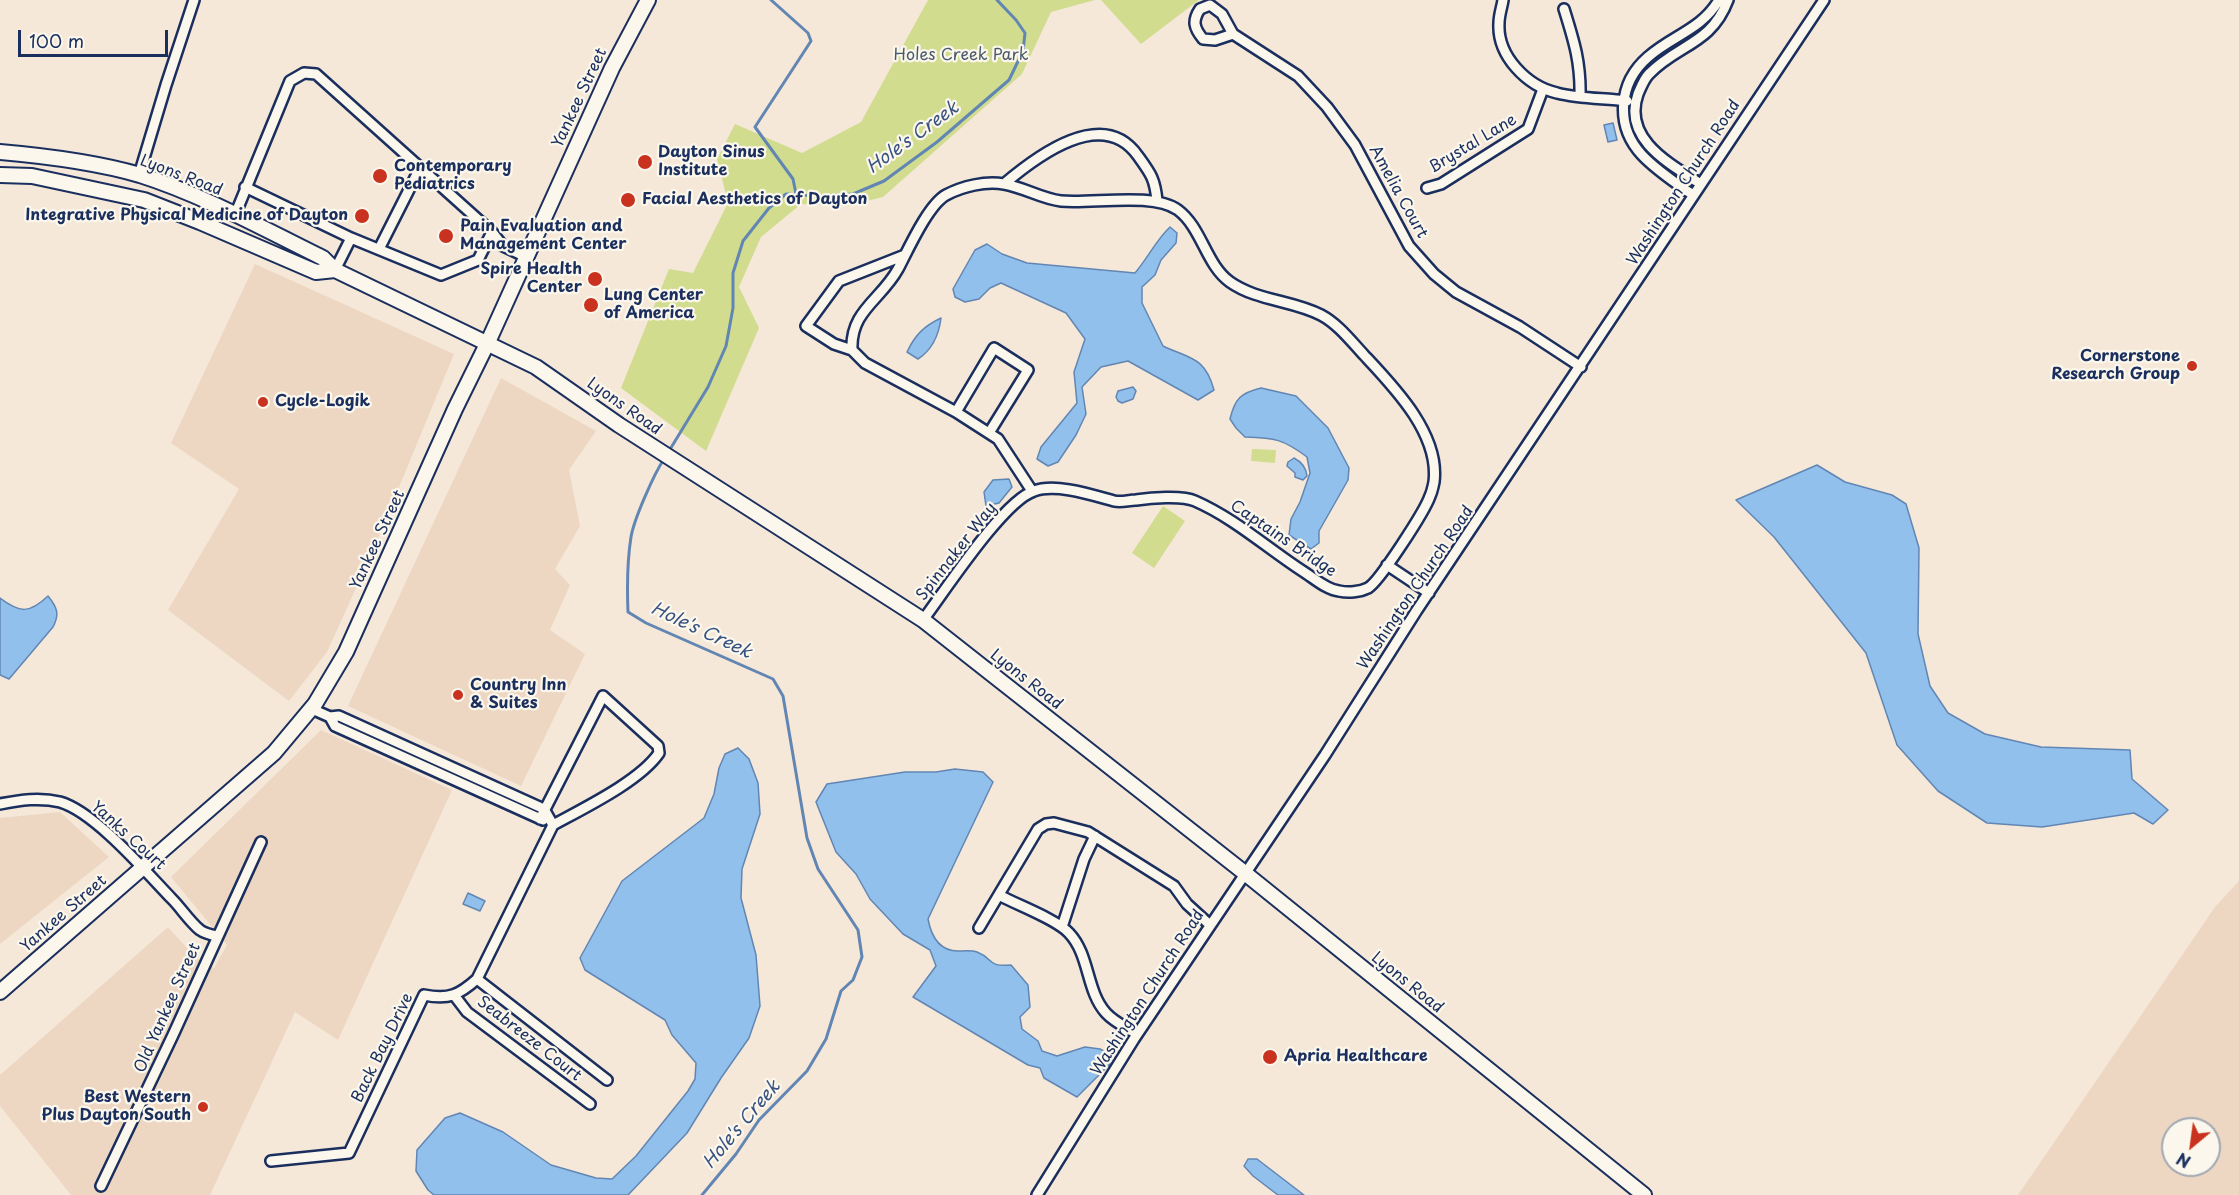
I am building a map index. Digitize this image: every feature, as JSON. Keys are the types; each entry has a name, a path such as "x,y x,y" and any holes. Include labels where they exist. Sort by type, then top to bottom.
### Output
{"main road":[{"name":"Yankee Street","path":"0,992 274,753 312,709 346,652 616,60 648,0"},
{"name":"Lyons Road","path":"0,152 36,155 139,175 235,215 323,258 335,270 536,367 618,425 923,620 1246,874 1644,1195"},
{"name":"Lyons Road","path":"0,175 32,176 144,200 316,272 335,270"}],"street":[{"path":"139,175 194,0"},
{"path":"1503,0 1498,25 1505,53 1520,73 1543,89 1580,97 1636,102"},
{"path":"1693,195 1643,156 1633,143 1626,128 1623,100 1626,87 1647,58 1699,24 1712,12 1719,0"},
{"path":"1701,184 1665,161 1641,136 1636,102 1647,75 1711,30 1723,13 1728,0"},
{"name":"Washington Church Road","path":"1037,1195 1137,1034 1246,874 1429,593 1824,0"},
{"name":"Amelia Court","path":"1233,34 1215,40 1203,39 1195,29 1194,18 1200,9 1210,5 1222,14 1233,34 1298,76 1327,107 1355,145 1409,246 1434,274 1456,292 1520,327 1581,367"},
{"path":"1564,9 1581,70 1580,97"},
{"path":"235,215 290,81 304,72 316,74 492,232 503,246 526,257"},
{"name":"Brystal Lane","path":"1427,188 1441,184 1514,140 1528,129 1543,89"},
{"path":"1004,184 1033,160 1056,145 1080,138 1115,136 1129,143 1155,181 1157,201"},
{"path":"379,249 420,168"},
{"name":"Captains Bridge","path":"852,350 851,337 857,319 892,278 922,225 943,197 972,185 1004,184 1059,201 1157,201 1178,210 1194,229 1218,271 1232,284 1252,293 1322,315 1343,331 1406,400 1427,441 1434,479 1430,498 1388,565 1371,587 1354,592 1335,591 1288,562 1233,521 1190,498 1133,500 1119,503 1101,496 1070,490 1032,491"},
{"path":"245,187 351,238 441,275 478,260 492,232"},
{"path":"335,270 351,238"},
{"path":"905,255 839,281 806,326 834,344 852,350 865,363 956,412 998,439 1032,491"},
{"path":"956,412 994,348 1028,370 988,433"},
{"name":"Spinnaker Way","path":"923,620 1001,515 1032,491"},
{"path":"1388,565 1429,593"},
{"path":"454,995 462,993 477,979 554,825 607,795 653,761 659,753 658,746 603,696 542,814"},
{"path":"312,709 330,717 339,716 439,762 542,814 554,825"},
{"path":"330,717 335,726 436,771 542,814"},
{"path":"436,771 439,762"},
{"name":"Yanks Court","path":"0,804 44,799 62,802 93,821 142,868 200,930 217,936"},
{"path":"979,928 1038,829 1046,824 1054,823 1074,827 1095,836 1174,886 1187,904 1210,925"},
{"path":"1062,927 1084,859 1095,836"},
{"name":"Old Yankee Street","path":"100,1186 168,1045 261,842"},
{"path":"999,895 1051,920 1070,933 1087,965 1095,996 1106,1013 1137,1034"},
{"name":"Seabreeze Court","path":"477,979 607,1080"},
{"name":"Back Bay Drive","path":"271,1161 349,1153 424,995 440,998 454,995"},
{"name":"Seabreeze Court","path":"454,995 467,1012 590,1104"}],"shaded area":[{"path":"255,264 454,354 371,555 327,652 289,701 168,610 239,489 171,443"},
{"path":"501,378 596,431 569,470 580,526 555,569 570,585 550,630 585,654 521,786 348,706"},
{"path":"321,730 452,790 338,1040 295,1012 210,1195 71,1195 0,1106 0,1075 168,927 195,957 214,968 227,945 171,877"},
{"path":"60,812 109,857 0,944 0,818"},
{"path":"2239,881 2239,1195 2018,1195 2215,907"}],"green space":[{"name":"Holes Creek Park","path":"928,0 1095,0 1051,12 1022,74 883,197 847,206 801,204 761,237 739,287 759,328 706,451 621,388 669,269 693,273 728,203 717,159 735,124 802,153 861,122"},
{"path":"1101,0 1199,0 1141,44"},
{"path":"1252,449 1276,450 1275,463 1251,461"},
{"path":"1163,506 1185,521 1154,568 1132,553"}],"water":[{"path":"1613,123 1617,140 1608,142 1604,125"},
{"path":"1170,227 1177,233 1176,243 1161,260 1155,275 1142,287 1142,303 1163,346 1196,360 1206,371 1214,390 1198,400 1128,361 1101,367 1082,387 1086,414 1076,435 1058,462 1048,466 1037,459 1041,447 1077,403 1074,372 1085,339 1066,313 1001,283 990,288 979,299 965,302 955,297 953,289 975,250 987,244 1002,254 1027,263 1135,273"},
{"path":"941,318 937,336 927,351 918,359 907,352 921,332"},
{"path":"1133,387 1136,391 1133,399 1122,403 1118,401 1116,397 1118,391"},
{"path":"1261,388 1296,396 1328,428 1349,468 1348,480 1319,531 1319,543 1311,549 1289,535 1291,519 1300,502 1310,473 1307,457 1291,446 1278,441 1245,437 1230,419 1234,406 1244,394"},
{"path":"1294,458 1306,470 1307,476 1303,480 1295,477 1295,473 1287,466 1288,462"},
{"path":"1817,465 1845,482 1892,495 1906,504 1919,548 1918,634 1930,686 1948,713 1985,734 2041,747 2130,750 2132,779 2168,810 2153,824 2134,813 2042,827 1987,823 1938,791 1897,745 1866,653 1774,537 1736,500"},
{"path":"1009,479 1012,487 999,503 986,506 984,492 993,480"},
{"path":"48,596 56,611 53,627 9,679 0,675 0,598 13,607 24,609 35,606"},
{"path":"738,748 749,759 758,783 760,814 742,869 741,898 756,955 760,1006 749,1038 687,1133 628,1195 434,1195 416,1171 417,1150 445,1118 460,1113 503,1132 551,1165 596,1178 612,1179 636,1156 688,1091 695,1079 696,1063 672,1035 665,1020 585,970 580,958 622,881 704,818 714,794 719,768 725,754"},
{"path":"955,769 983,772 993,782 928,919 931,931 937,941 946,948 975,951 994,964 1011,965 1028,985 1030,1007 1020,1017 1022,1029 1038,1041 1042,1051 1057,1056 1085,1047 1100,1049 1113,1056 1109,1065 1077,1097 1044,1078 1040,1068 1028,1065 913,997 936,966 930,950 903,934 870,899 856,874 836,852 816,802 827,784 905,772 936,772"},
{"path":"468,893 485,901 480,911 463,904"},
{"path":"1248,1159 1257,1159 1304,1195 1278,1195 1244,1166"}],"waterway":[{"path":"771,0 808,33 811,41 755,127 793,179 796,194"},
{"name":"Hole's Creek","path":"669,451 708,387 726,346 733,308 733,273 743,241 769,208 786,194 819,196 853,194 884,181 937,142 1009,80 1023,51 1025,33 997,0"},
{"name":"Hole's Creek","path":"664,459 645,497 631,537 628,612 646,623 773,679 783,696 807,838 818,869 858,930 862,957 853,980 841,991 826,1039 807,1071 759,1120 736,1154 702,1195"}],"place":[{"name":"Dayton Sinus Institute","path":"645,162"},
{"name":"Contemporary Pediatrics","path":"380,176"},
{"name":"Facial Aesthetics of Dayton","path":"628,200"},
{"name":"Integrative Physical Medicine of Dayton","path":"362,216"},
{"name":"Pain Evaluation and Management Center","path":"446,236"},
{"name":"Spire Health Center","path":"595,279"},
{"name":"Lung Center of America","path":"591,305"},
{"name":"Cornerstone Research Group","path":"2192,366"},
{"name":"Cycle-Logik","path":"263,402"},
{"name":"Country Inn & Suites","path":"458,695"},
{"name":"Apria Healthcare","path":"1270,1057"},
{"name":"Best Western Plus Dayton South","path":"203,1107"}]}
